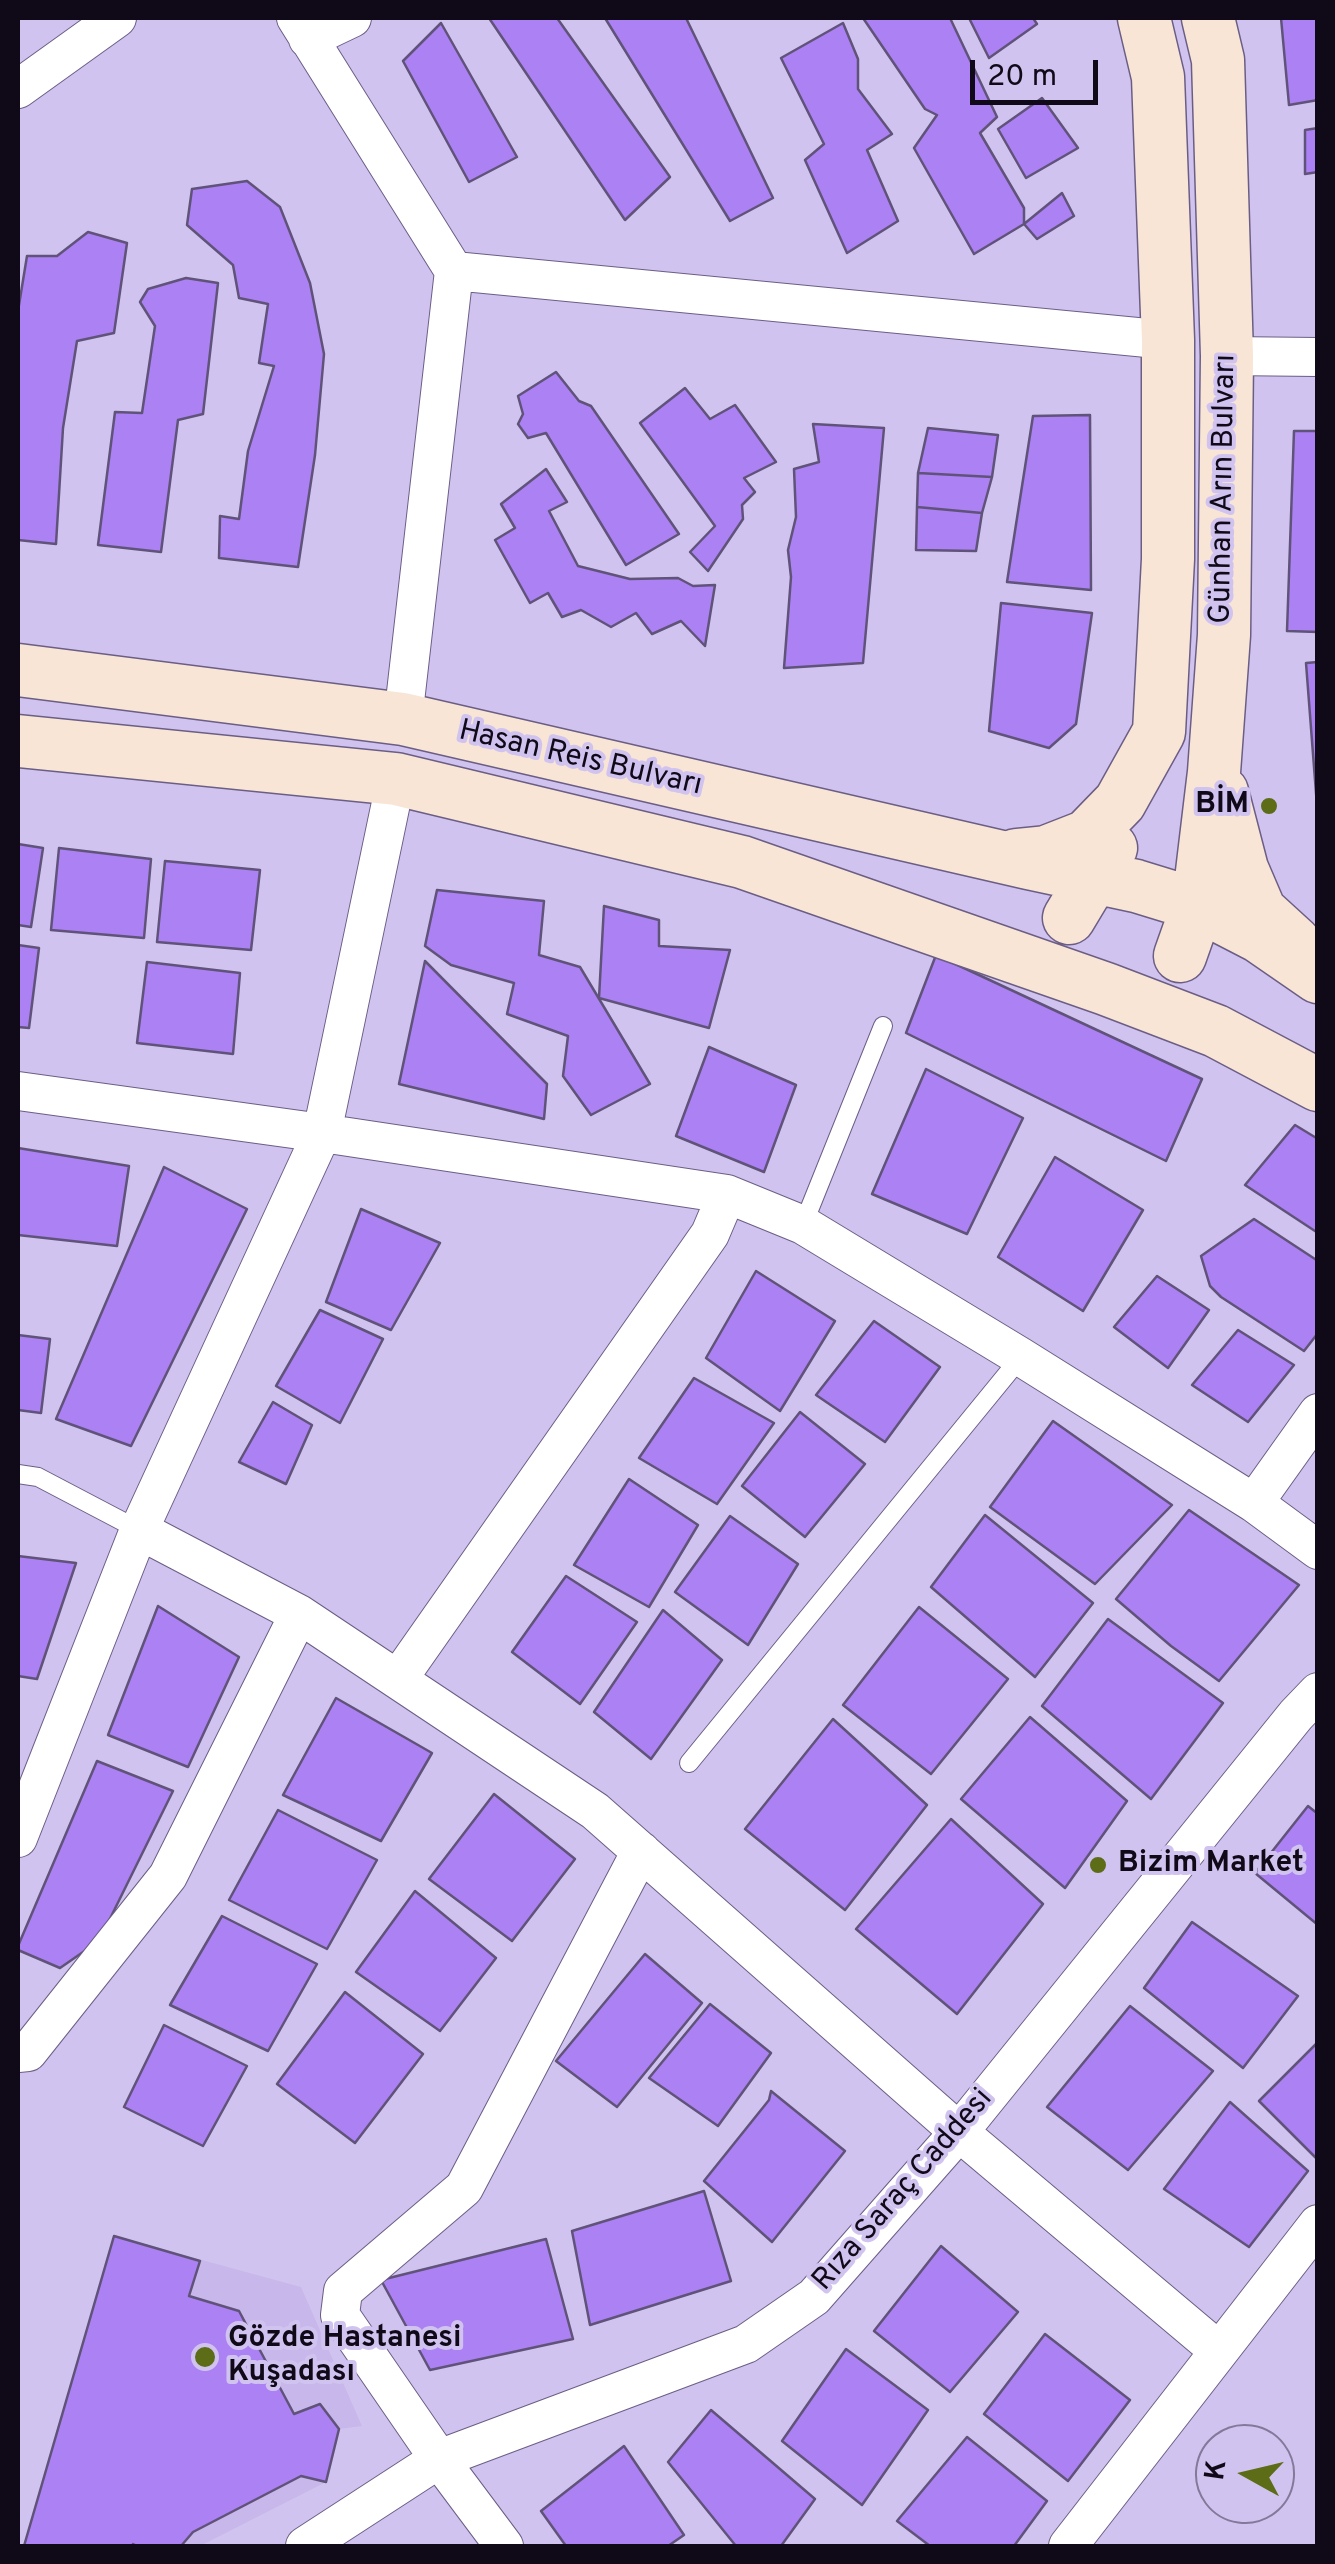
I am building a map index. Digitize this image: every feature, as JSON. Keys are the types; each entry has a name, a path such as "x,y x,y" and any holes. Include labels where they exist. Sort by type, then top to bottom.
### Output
{"main road":[{"name":"Günhan Arın Bulvarı","path":"999,856 1046,852 1088,836 1120,802 1159,732 1168,558 1168,340 1158,78 1144,18"},
{"name":"Günhan Arın Bulvarı","path":"1180,956 1198,906 1214,772 1224,635 1227,356 1218,60 1208,18"},
{"name":"Hasan Reis Bulvarı","path":"18,670 402,719 999,856 1100,894"},
{"path":"1100,894 1168,903 1179,924 1180,956 1158,978 1137,986 1106,989 1074,964 1067,943 1100,894 1159,732"},
{"name":"Hasan Reis Bulvarı","path":"18,741 396,779 742,862 1216,1031 1318,1086"},
{"path":"1214,772 1228,809 1242,869 1260,911 1318,964"},
{"path":"1100,894 1198,906 1260,937 1318,977"}],"street":[{"path":"18,89 117,18"},
{"path":"352,18 302,28 454,271 402,719"},
{"path":"454,271 1168,340"},
{"path":"1227,356 1318,358"},
{"path":"18,1838 139,1530 322,1132 396,779"},
{"path":"18,1092 322,1132 727,1194 803,1225 1021,1356 1254,1502 1318,1550"},
{"path":"398,1680 710,1234 727,1194"},
{"path":"1254,1502 1318,1413"},
{"path":"139,1530 299,1614 595,1811 958,2132 1219,2351"},
{"path":"18,2052 28,2052 168,1876 299,1614"},
{"name":"Rıza Saraç Caddesi","path":"305,2546 438,2459 746,2344 814,2297 958,2132 1296,1714 1318,1692"},
{"path":"504,2546 438,2459 340,2314 343,2291 464,2188 641,1851"},
{"path":"1068,2546 1318,2224"}],"lane":[{"path":"803,1225 883,1026"},
{"path":"689,1763 1021,1356"},
{"path":"18,1474 38,1477 139,1530"}],"shaded area":[{"name":"Gözde Hastanesi Kuşadası","path":"114,2236 301,2287 362,2426 339,2429 326,2482 200,2546 24,2546"}],"building":[{"path":"489,18 557,18 670,177 625,220"},
{"path":"605,18 686,18 773,198 730,221"},
{"path":"863,18 950,18 997,117 980,133 1024,208 1024,224 974,254 914,148 937,115 925,109"},
{"path":"969,18 1033,18 1037,24 989,58"},
{"path":"1281,18 1318,18 1318,100 1289,105"},
{"path":"441,23 517,157 469,182 403,61"},
{"path":"843,23 858,59 858,89 892,134 867,150 898,221 847,253 805,160 824,144 781,58"},
{"path":"1042,98 1078,148 1026,178 998,129"},
{"path":"1318,128 1318,172 1305,174 1305,130"},
{"path":"247,181 280,207 310,283 324,354 315,455 298,567 219,558 220,516 239,519 248,451 274,366 259,363 268,304 239,298 233,265 187,225 192,189"},
{"path":"1062,193 1074,216 1037,239 1024,224"},
{"path":"88,232 127,243 114,333 77,341 63,428 56,544 18,540 18,311 27,256 57,256"},
{"path":"186,278 218,283 203,414 178,420 161,552 98,545 115,412 142,413 155,326 140,302 148,289"},
{"path":"556,372 579,401 591,406 679,534 626,565 546,433 528,438 518,424 523,414 518,396"},
{"path":"685,388 710,419 735,405 776,462 744,478 755,492 742,505 743,519 708,571 690,552 715,526 640,423"},
{"path":"1090,415 1091,590 1007,582 1033,416"},
{"path":"813,424 884,428 863,663 784,668 791,577 788,550 796,517 794,469 819,462"},
{"path":"928,428 998,435 992,477 918,473"},
{"path":"1294,431 1318,431 1318,632 1287,631"},
{"path":"546,469 567,502 549,511 578,566 630,579 678,578 693,586 715,585 705,646 681,621 652,634 636,613 611,627 581,610 562,617 548,593 530,603 495,540 515,528 501,504"},
{"path":"918,473 992,477 982,513 917,507"},
{"path":"917,507 982,513 976,551 916,550"},
{"path":"1001,603 1092,613 1076,724 1049,748 989,731"},
{"path":"1318,662 1318,819 1306,663"},
{"path":"18,844 43,848 31,927 18,925"},
{"path":"59,848 151,859 144,938 51,930"},
{"path":"165,861 260,870 251,950 157,942"},
{"path":"437,890 544,901 539,955 580,967 650,1084 591,1115 563,1076 568,1036 507,1014 514,983 451,965 425,946"},
{"path":"604,906 659,920 659,946 730,950 709,1028 599,998"},
{"path":"18,945 39,948 29,1028 18,1027"},
{"path":"936,955 1202,1079 1166,1161 906,1033"},
{"path":"425,961 547,1084 544,1119 399,1084"},
{"path":"147,962 240,973 233,1054 137,1043"},
{"path":"709,1047 796,1085 764,1172 676,1136"},
{"path":"926,1069 1023,1118 967,1234 872,1194"},
{"path":"1295,1125 1318,1139 1318,1233 1245,1185"},
{"path":"18,1148 129,1166 117,1246 18,1235"},
{"path":"1055,1157 1143,1210 1083,1311 998,1257"},
{"path":"164,1167 247,1209 131,1446 56,1419"},
{"path":"361,1209 440,1243 391,1330 326,1302"},
{"path":"1254,1219 1318,1261 1318,1333 1304,1351 1210,1286 1201,1256"},
{"path":"756,1271 835,1321 780,1411 706,1358"},
{"path":"1157,1276 1209,1310 1168,1368 1114,1327"},
{"path":"320,1310 383,1339 340,1423 276,1386"},
{"path":"874,1321 940,1367 885,1442 816,1395"},
{"path":"1238,1330 1294,1365 1248,1422 1192,1385"},
{"path":"18,1335 50,1339 41,1413 18,1410"},
{"path":"694,1378 774,1423 717,1504 639,1458"},
{"path":"273,1402 312,1425 286,1484 239,1462"},
{"path":"800,1412 865,1464 805,1537 742,1486"},
{"path":"1053,1421 1172,1505 1095,1584 990,1507"},
{"path":"629,1479 698,1525 649,1607 574,1565"},
{"path":"1189,1510 1299,1585 1219,1681 1116,1599"},
{"path":"985,1515 1093,1603 1035,1677 931,1587"},
{"path":"730,1516 798,1564 748,1645 675,1592"},
{"path":"18,1556 76,1563 37,1679 18,1676"},
{"path":"566,1576 637,1622 580,1704 512,1652"},
{"path":"158,1606 239,1657 188,1767 108,1735"},
{"path":"919,1607 1008,1679 931,1774 843,1705"},
{"path":"663,1610 722,1660 651,1759 594,1712"},
{"path":"1108,1619 1223,1703 1151,1799 1042,1706"},
{"path":"336,1698 432,1753 381,1841 283,1795"},
{"path":"1030,1717 1127,1801 1065,1888 961,1799"},
{"path":"833,1719 927,1805 845,1910 745,1829"},
{"path":"97,1761 173,1791 99,1941 60,1968 18,1950 18,1946"},
{"path":"494,1794 575,1859 512,1941 429,1879"},
{"path":"1308,1806 1318,1814 1318,1925 1255,1873"},
{"path":"278,1810 377,1860 327,1949 229,1900"},
{"path":"951,1819 1043,1904 957,2014 856,1929"},
{"path":"415,1891 496,1958 440,2031 356,1972"},
{"path":"222,1916 317,1964 268,2051 170,2005"},
{"path":"1192,1922 1298,1996 1243,2068 1144,1988"},
{"path":"645,1954 702,2003 617,2107 556,2061"},
{"path":"345,1992 423,2054 355,2143 277,2084"},
{"path":"710,2004 771,2053 718,2126 649,2078"},
{"path":"1130,2006 1213,2071 1128,2170 1047,2107"},
{"path":"164,2025 247,2066 203,2146 124,2107"},
{"path":"1318,2042 1318,2157 1316,2158 1259,2101"},
{"path":"771,2091 845,2151 772,2242 704,2181 769,2100"},
{"path":"1230,2102 1308,2171 1249,2247 1164,2189"},
{"path":"704,2191 731,2281 590,2325 572,2231"},
{"name":"Gözde Hastanesi Kuşadası","path":"114,2236 200,2261 189,2296 239,2311 294,2414 320,2404 339,2429 326,2482 301,2476 193,2532 181,2546 24,2546"},
{"path":"546,2239 573,2339 430,2370 381,2280"},
{"path":"941,2246 1018,2312 950,2392 874,2331"},
{"path":"1045,2334 1130,2400 1068,2481 984,2414"},
{"path":"846,2349 928,2410 862,2505 782,2441"},
{"path":"711,2410 815,2499 781,2546 736,2546 668,2462"},
{"path":"967,2437 1047,2501 1014,2546 930,2546 897,2521"},
{"path":"624,2446 684,2535 668,2546 566,2546 541,2511"}],"place":[{"name":"BİM","path":"1269,806"},
{"name":"Bizim Market","path":"1098,1865"},
{"name":"Gözde Hastanesi Kuşadası","path":"205,2357"}]}
